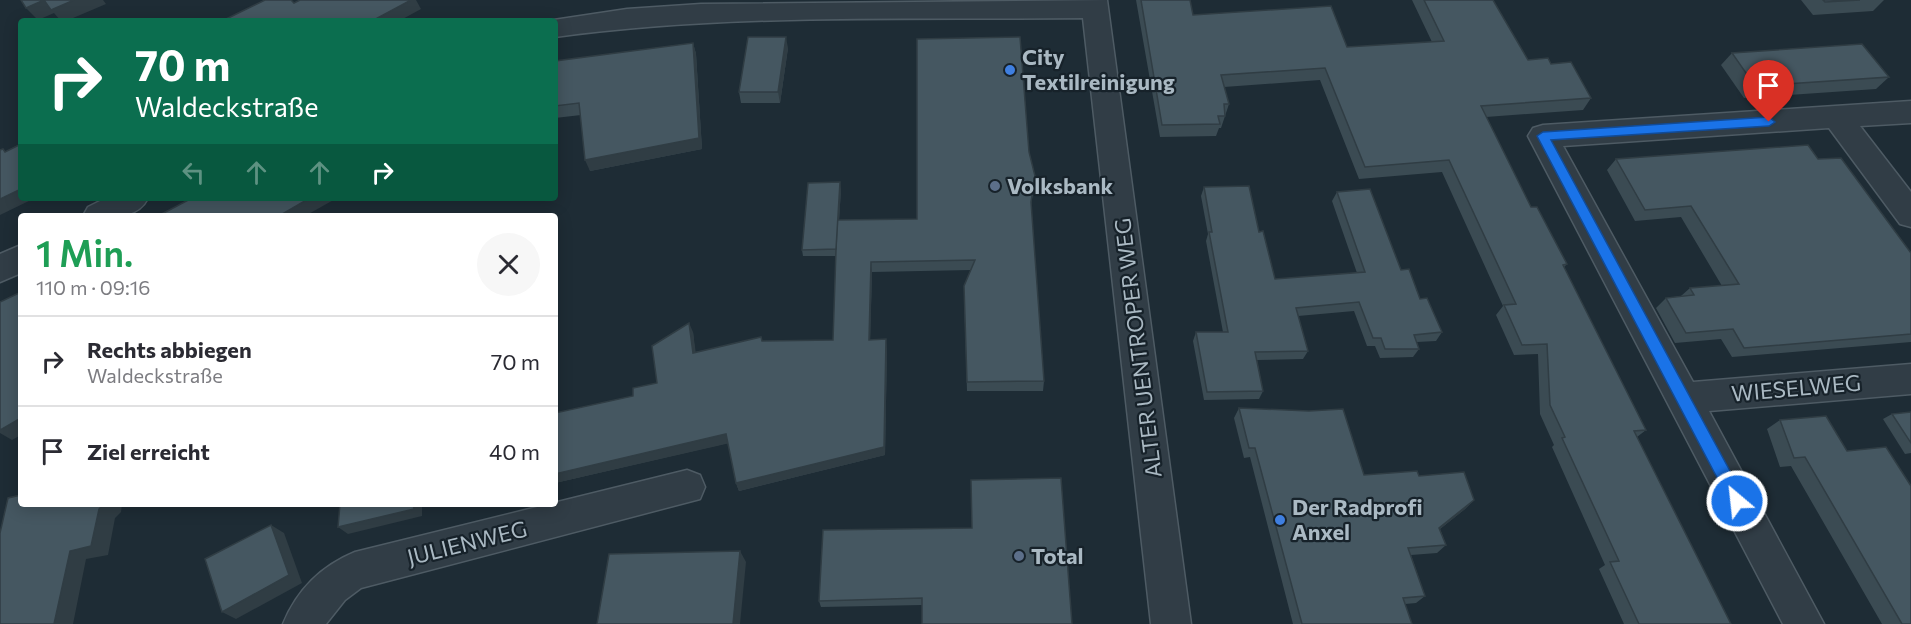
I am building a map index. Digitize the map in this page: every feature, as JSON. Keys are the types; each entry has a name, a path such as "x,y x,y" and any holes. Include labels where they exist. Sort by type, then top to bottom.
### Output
{"street":[{"path":"558,27 627,18 701,13 1094,4"},
{"name":"ALTER UENTROPER WEG","path":"1094,4 1171,624"},
{"path":"1804,624 1543,136 1911,112"},
{"path":"1836,117 1911,215"},
{"path":"105,213 127,201"},
{"path":"0,269 18,260"},
{"name":"WIESELWEG","path":"1682,398 1911,379"},
{"name":"JULIENWEG","path":"303,624 322,596 340,578 355,571 687,487"}],"building":[{"path":"21,0 44,0 26,8"},
{"path":"44,0 74,0 51,10"},
{"path":"265,0 291,0 294,3 300,0 411,0 378,18 228,18"},
{"path":"1141,0 1190,0 1193,15 1331,6 1347,47 1444,41 1424,0 1493,0 1528,60 1548,58 1551,64 1571,62 1591,98 1481,106 1531,207 1537,207 1567,264 1563,265 1646,430 1634,431 1731,624 1639,624 1610,562 1619,561 1562,438 1565,437 1550,405 1547,344 1522,345 1504,305 1516,304 1449,160 1365,167 1325,68 1221,75 1229,104 1224,104 1225,116 1218,116 1220,124 1162,125"},
{"path":"1823,0 1860,0 1825,2"},
{"path":"748,37 786,37 778,92 739,92"},
{"path":"1020,37 1029,152 1035,176 1031,202 1044,381 967,382 964,286 975,260 871,262 869,340 886,339 884,447 736,483 726,434 558,473 558,412 633,396 633,388 657,383 652,346 689,323 693,353 761,337 762,341 833,340 837,220 917,219 917,39"},
{"path":"693,43 699,138 585,160 579,103 558,106 558,61"},
{"path":"1862,44 1889,77 1755,86 1732,53"},
{"path":"1808,145 1818,159 1841,158 1911,253 1911,334 1744,348 1733,329 1686,333 1666,298 1694,295 1690,288 1739,284 1691,206 1645,210 1616,159"},
{"path":"18,146 18,190 0,199 0,150 3,149 5,152"},
{"path":"840,182 836,249 802,250 808,183"},
{"path":"1249,186 1259,232 1263,231 1275,279 1365,272 1337,192 1370,189 1401,270 1409,269 1420,299 1427,298 1442,332 1414,335 1419,349 1385,349 1381,338 1373,338 1359,302 1296,308 1308,351 1255,352 1263,391 1207,392 1196,332 1228,332 1209,232 1212,232 1204,187"},
{"path":"186,201 305,201 284,213 164,213"},
{"path":"18,293 18,420 0,430 0,302"},
{"path":"1239,408 1309,411 1343,409 1364,475 1417,471 1419,476 1464,472 1474,500 1439,528 1446,545 1408,548 1425,596 1403,598 1412,624 1302,624 1255,448 1249,448"},
{"path":"1911,412 1911,443 1892,414"},
{"path":"1826,416 1847,451 1886,447 1911,486 1911,624 1902,624 1805,457 1794,458 1780,420"},
{"path":"1061,478 1072,624 922,624 922,598 819,601 823,530 972,528 971,480"},
{"path":"18,496 18,507 101,507 91,546 70,551 54,624 0,624 0,533 8,498"},
{"path":"340,507 414,507 414,509 338,527"},
{"path":"271,525 289,575 222,612 205,559"},
{"path":"740,551 733,624 597,624 609,554"}],"place":[{"name":"City Textilreinigung","path":"1010,70"},
{"name":"Volksbank","path":"995,186"},
{"name":"Der Radprofi Anxel","path":"1280,520"},
{"name":"Total","path":"1019,556"}],"route":[{"path":"1737,501 1543,136 1769,122"}]}
